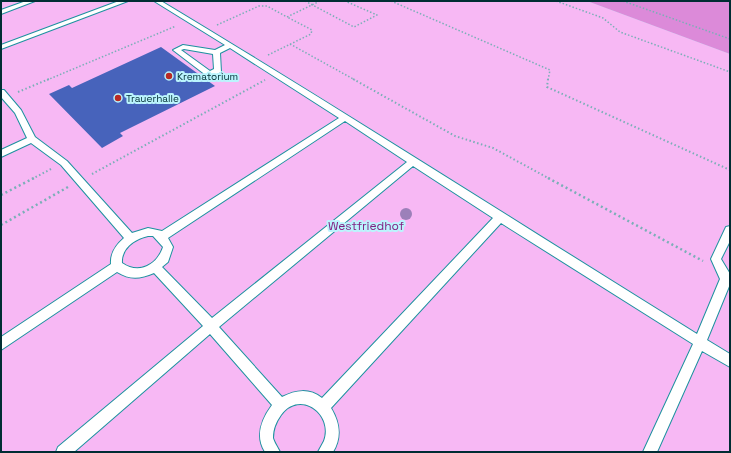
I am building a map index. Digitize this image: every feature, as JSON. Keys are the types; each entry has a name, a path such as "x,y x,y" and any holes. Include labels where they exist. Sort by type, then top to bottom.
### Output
{"lane":[{"path":"1,12 32,1"},
{"path":"1,47 125,1"},
{"path":"157,1 256,61 412,162 730,361"},
{"path":"216,52 218,70 210,74 176,50 183,47 216,52 230,45"},
{"path":"3,95 18,112 32,139 64,163 81,180 131,238"},
{"path":"163,236 344,118"},
{"path":"1,154 32,139"},
{"path":"63,452 211,326 412,162"},
{"path":"323,407 500,217"},
{"path":"650,452 700,342 726,277 716,259 730,230"},
{"path":"142,232 154,232 163,236 168,247 164,259 155,267 141,274 126,273 116,266 115,258 120,246 131,238 142,232"},
{"path":"1,344 116,266"},
{"path":"155,267 211,326 280,405"},
{"path":"273,452 266,441 269,420 280,405 294,397 312,398 323,407 332,422 331,442 325,452"}],"path":[{"path":"304,1 354,27 377,15 345,1"},
{"path":"287,16 320,1"},
{"path":"391,1 550,70 547,87 730,170"},
{"path":"556,1 603,18 620,32 730,72"},
{"path":"623,1 730,39"},
{"path":"206,30 259,6 267,6 312,30 311,34 256,61"},
{"path":"3,95 189,20"},
{"path":"290,44 455,136 493,148 726,277"},
{"path":"1,225 276,74"},
{"path":"1,195 64,163"}],"green space":[{"name":"Westfriedhof","path":"1,1 587,1 730,54 730,452 1,452"}],"shaded area":[{"path":"587,1 730,1 730,54"}],"building":[{"path":"161,47 215,86 120,133 123,136 102,148 49,94 69,85 72,88"}],"place":[{"name":"Krematorium","path":"169,76"},
{"name":"Trauerhalle","path":"118,98"}]}
